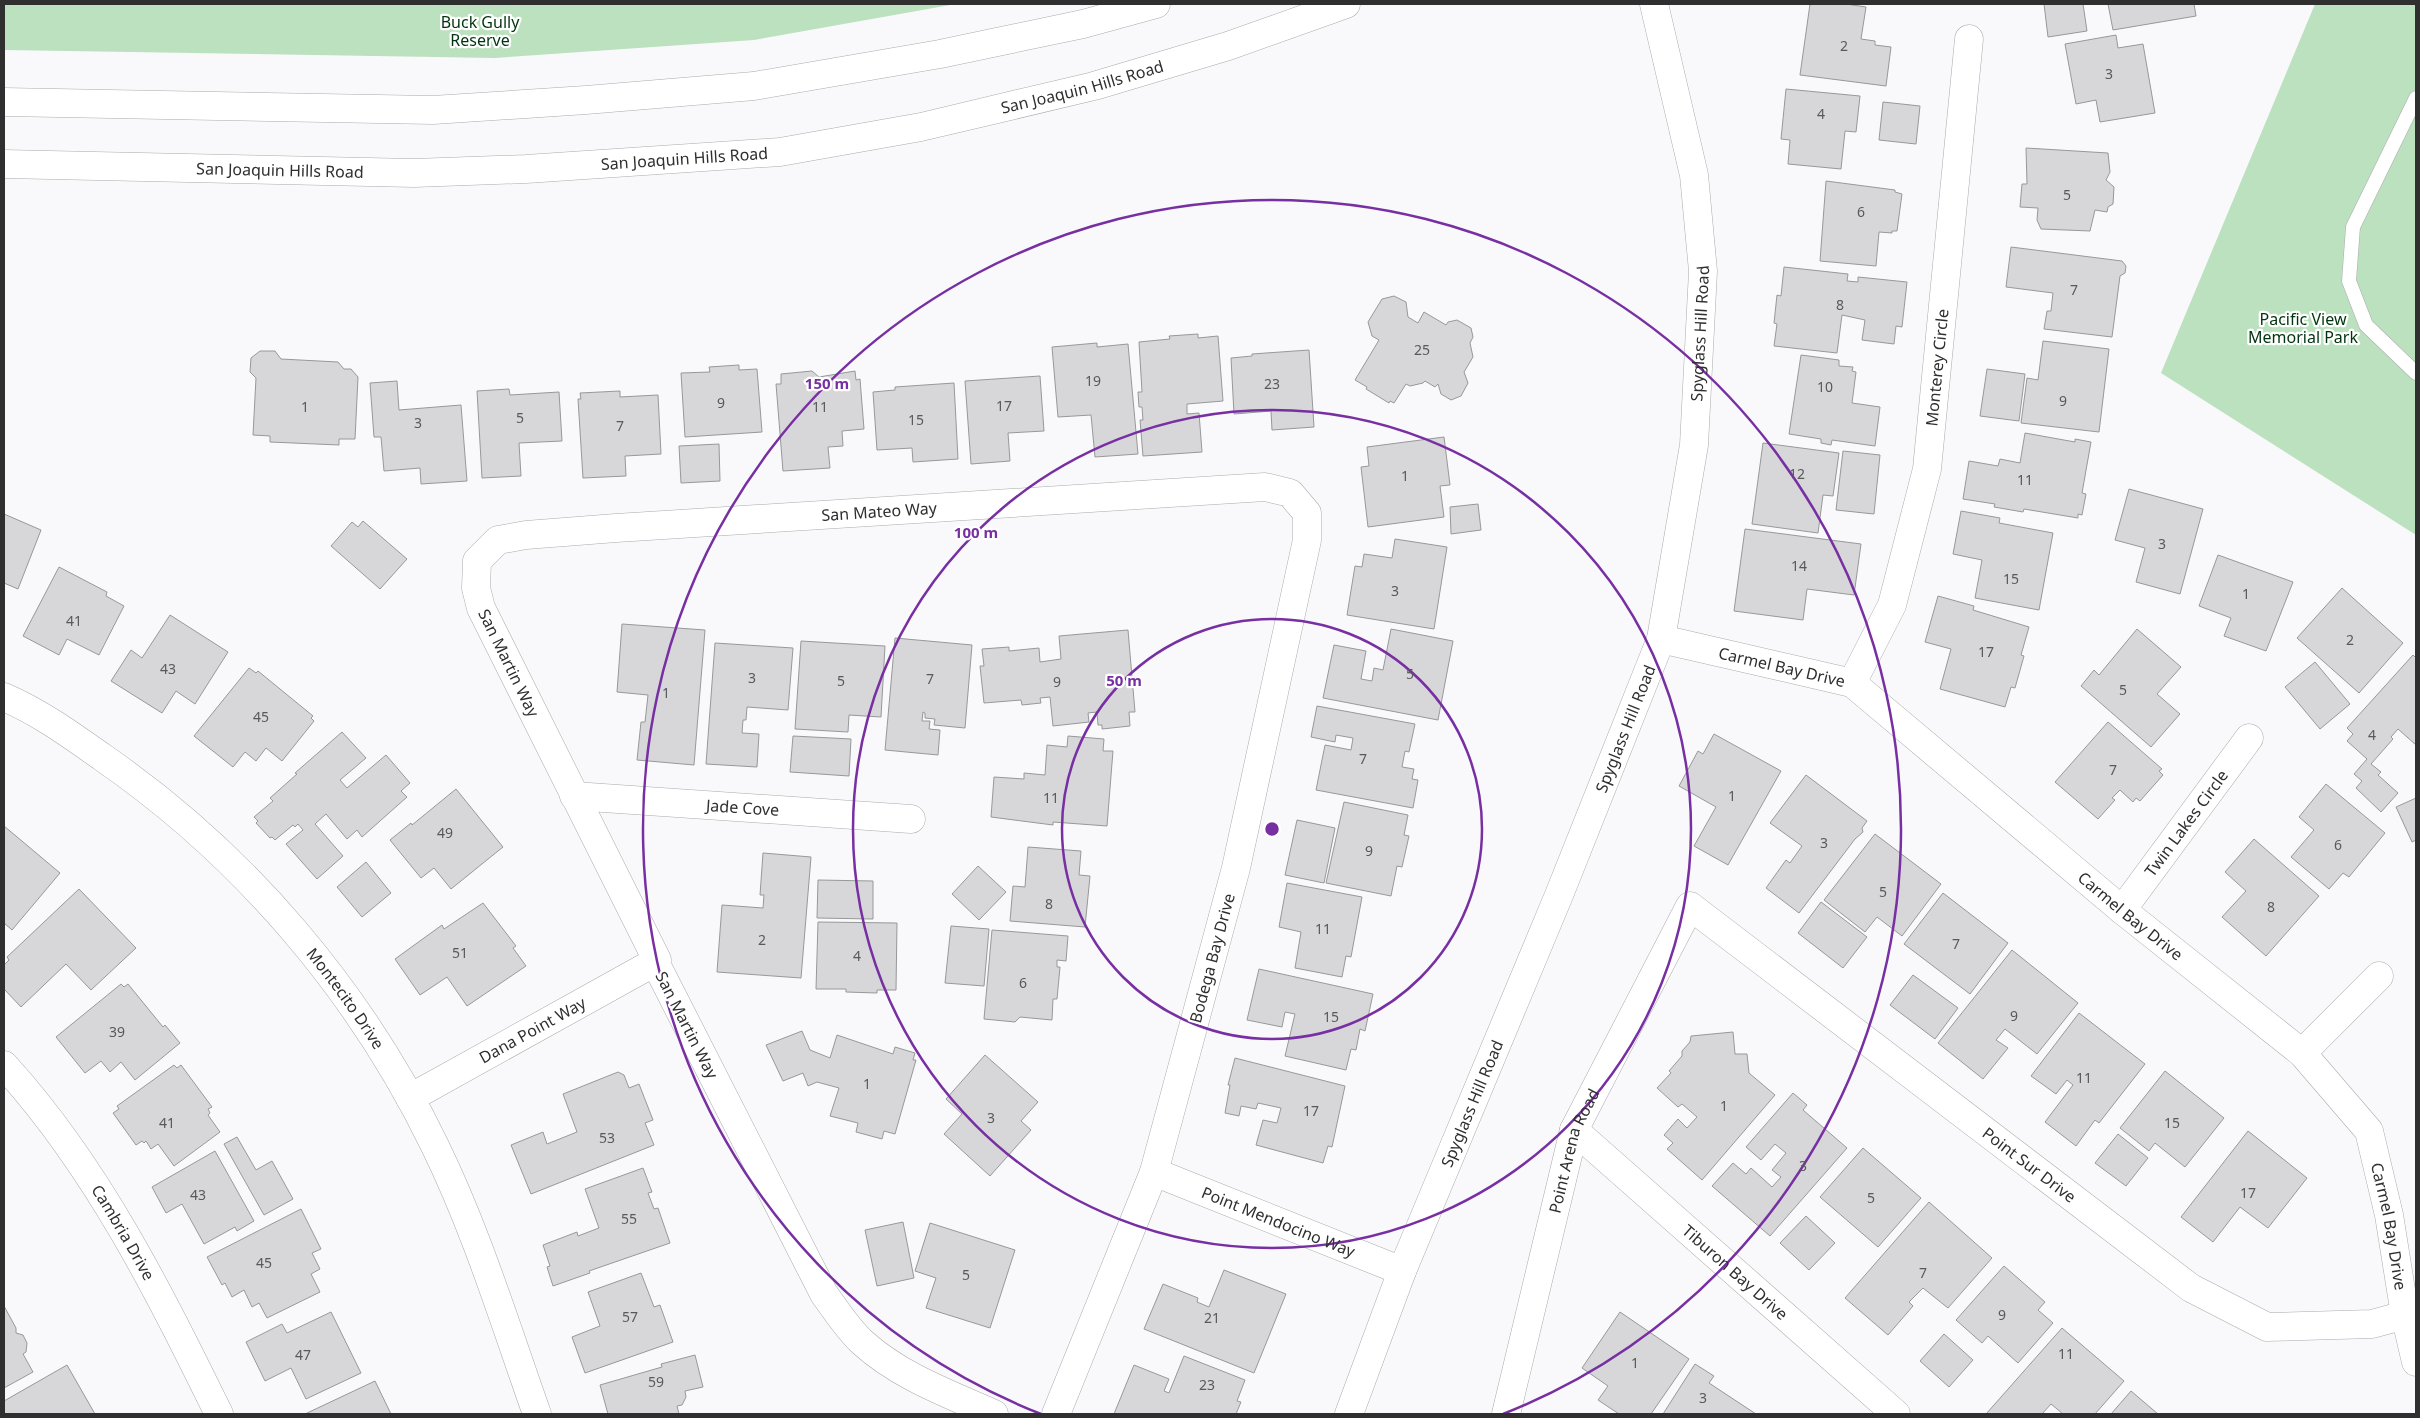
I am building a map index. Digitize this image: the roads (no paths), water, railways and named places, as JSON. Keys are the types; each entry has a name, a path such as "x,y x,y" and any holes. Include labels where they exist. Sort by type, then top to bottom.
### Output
{"street":[{"path":"4,102 433,110 754,86 940,54 1083,24 1156,4"},
{"name":"San Joaquin Hills Road","path":"4,164 414,173 526,169 780,152 921,127 1094,86 1228,46 1346,4"},
{"name":"Spyglass Hill Road","path":"1349,1414 1402,1271 1559,895 1661,639 1694,445 1703,271 1694,175 1654,4"},
{"name":"Monterey Circle","path":"1852,683 1892,605 1927,469 1969,39"},
{"name":"San Mateo Way","path":"477,561 498,540 526,535 1265,487 1290,493"},
{"name":"Bodega Bay Drive","path":"1056,1414 1154,1172 1236,868 1307,540 1307,513 1290,493"},
{"name":"San Martin Way","path":"477,561 476,588 481,608 657,960 655,962 824,1294 848,1328 863,1343 896,1368 994,1414"},
{"name":"Carmel Bay Drive","path":"1661,639 1852,683 2122,910 2302,1053 2369,1131 2389,1215 2405,1315 2416,1362"},
{"name":"Montecito Drive","path":"4,697 43,718 122,770 165,804 246,878 318,960 351,1004 410,1098 458,1196 537,1414"},
{"name":"Twin Lakes Circle","path":"2122,910 2250,738"},
{"name":"Jade Cove","path":"574,796 911,819"},
{"name":"Point Arena Road","path":"1506,1414 1574,1130 1690,906"},
{"name":"Point Sur Drive","path":"1690,906 2191,1288 2267,1327 2372,1324 2405,1315"},
{"name":"Dana Point Way","path":"410,1098 655,962"},
{"path":"2302,1053 2379,976"},
{"name":"Cambria Drive","path":"4,1065 52,1126 118,1221 170,1314 219,1414"},
{"name":"Tiburon Bay Drive","path":"1574,1130 1896,1414"},
{"name":"Point Mendocino Way","path":"1154,1172 1402,1271"}],"lane":[{"path":"2416,98 2353,227 2349,281 2366,325 2416,373"}],"park label":[{"name":"Buck Gully Reserve","path":"480,31"},
{"name":"Pacific View Memorial Park","path":"2303,328"}]}
